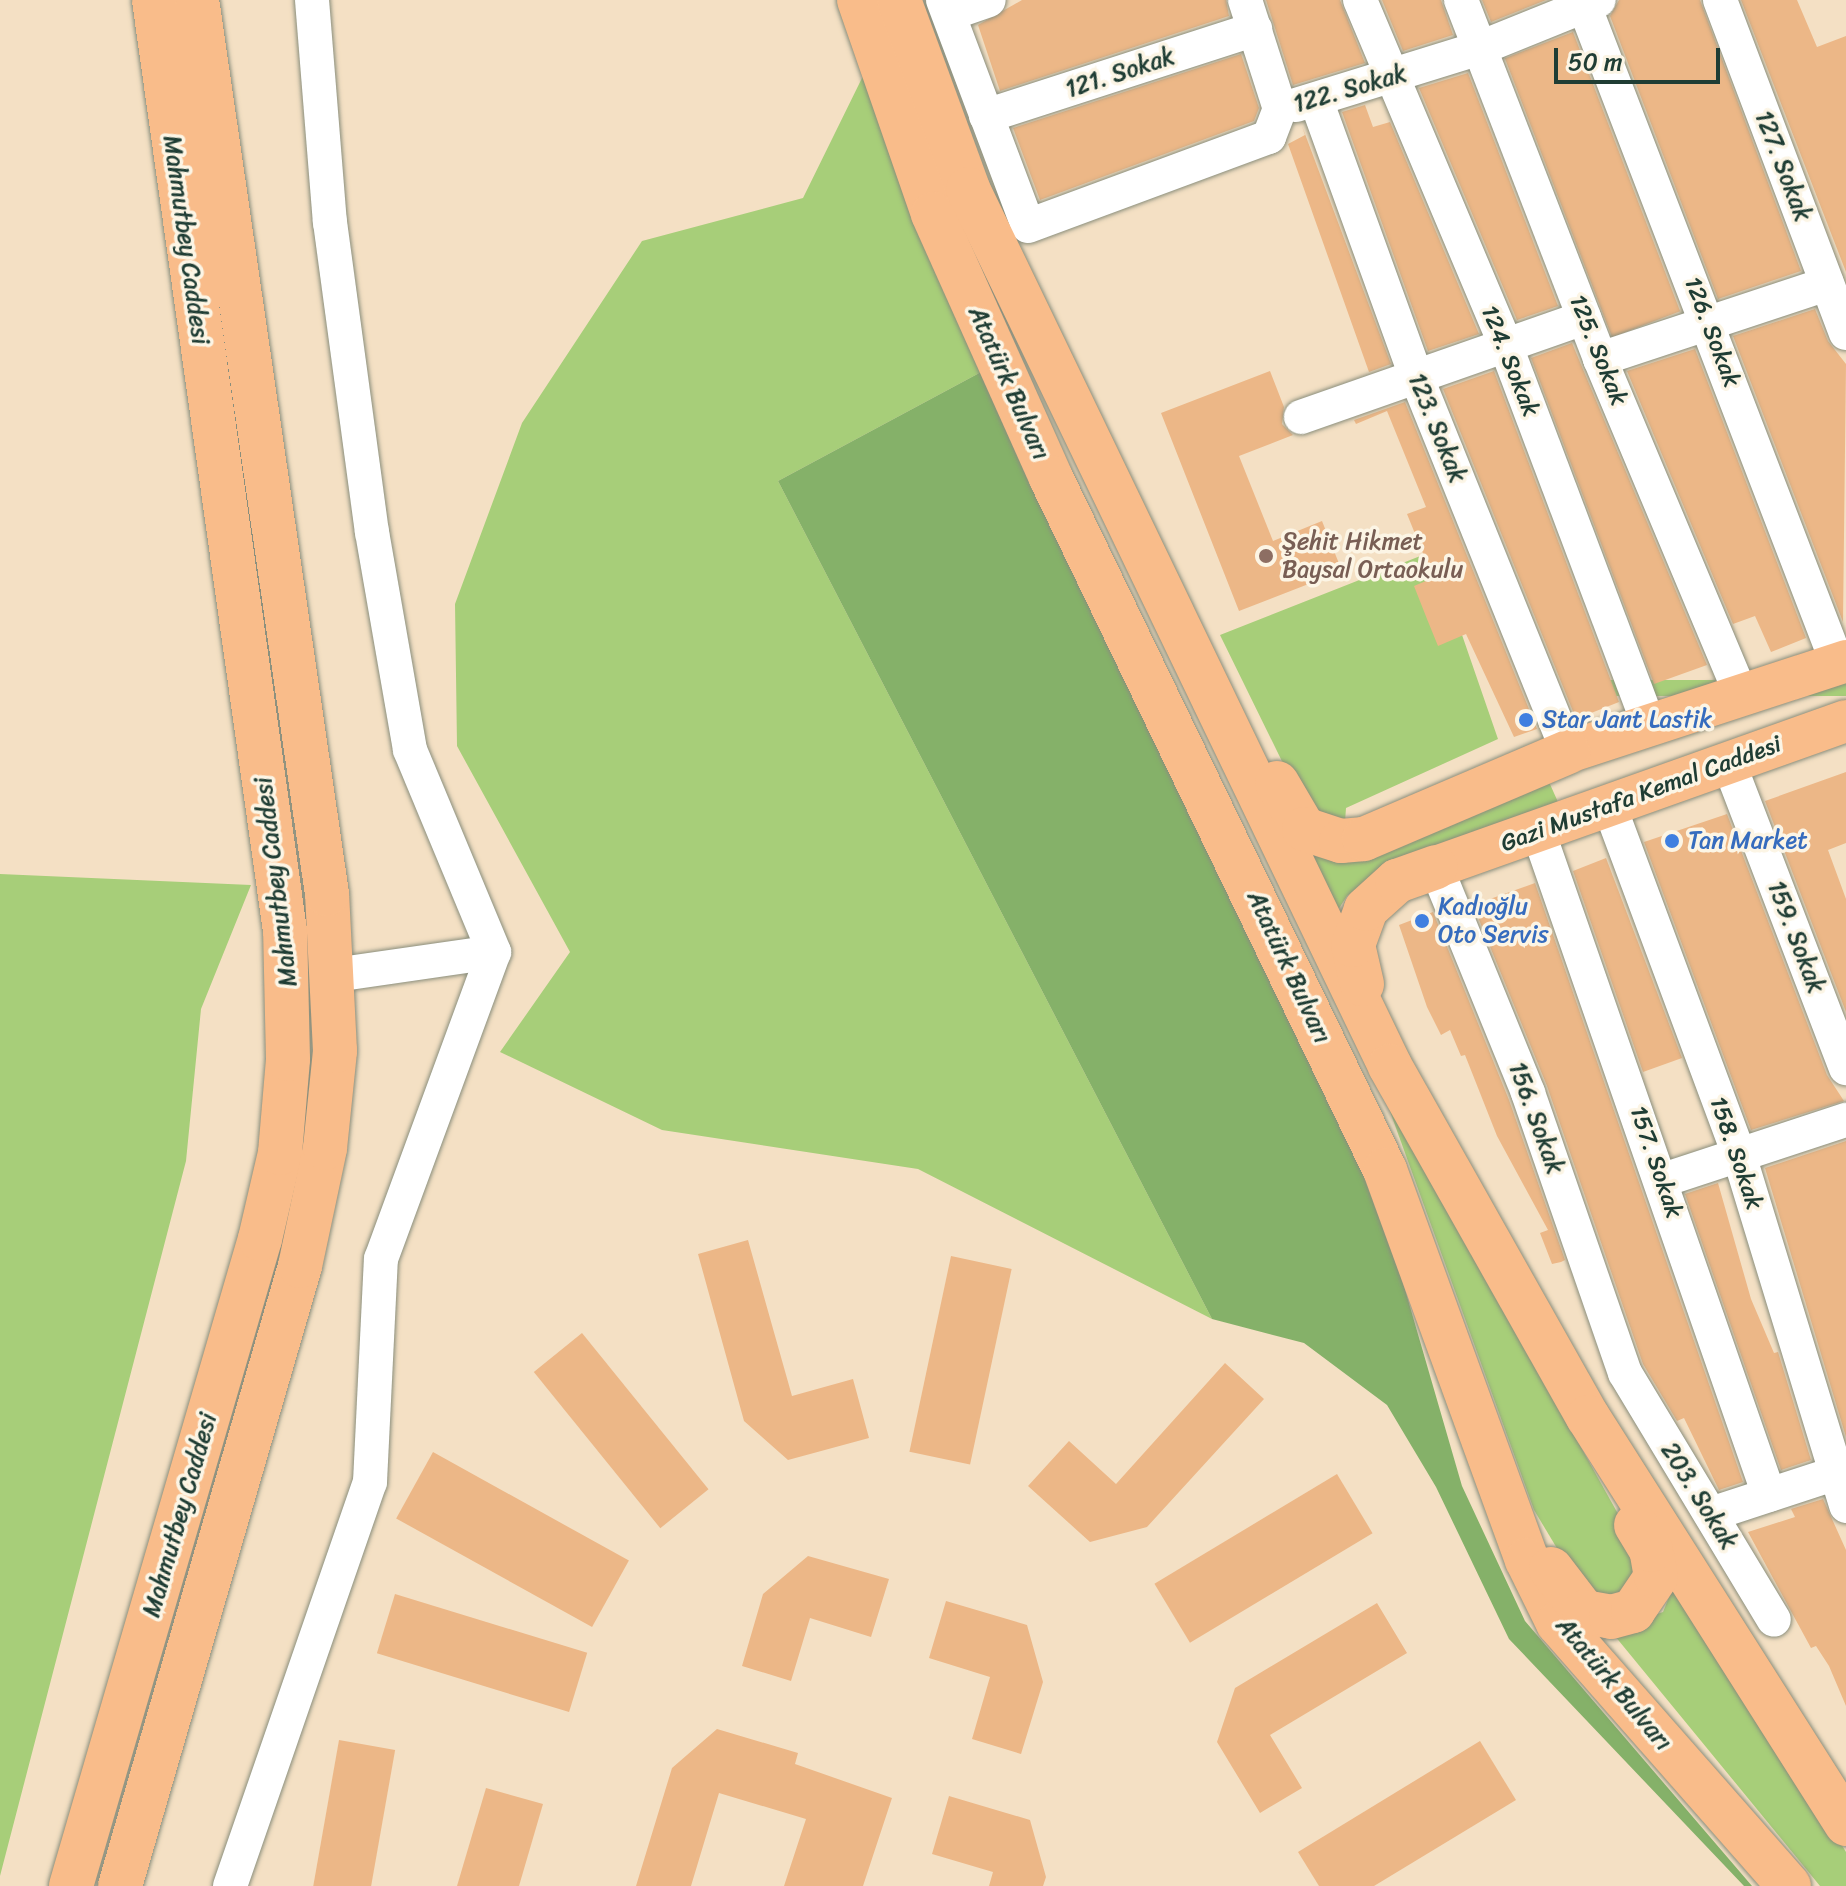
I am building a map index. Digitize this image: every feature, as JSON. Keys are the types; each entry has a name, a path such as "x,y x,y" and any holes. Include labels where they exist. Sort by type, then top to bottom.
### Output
{"highway":[{"name":"Mahmutbey Caddesi","path":"71,1886 260,1239 280,1153 288,1059 285,931 154,0"},
{"name":"Mahmutbey Caddesi","path":"120,1886 280,1342 317,1196 334,1066 334,975 327,894 197,0"},
{"name":"Atatürk Bulvarı","path":"859,0 933,214 1039,450 1385,1170 1527,1560 1558,1623 1789,1886"},
{"name":"Atatürk Bulvarı","path":"899,0 968,189 1390,1066 1588,1417 1846,1824"},
{"path":"1058,379 1099,422 1304,829 1341,841 1364,839 1568,752"},
{"path":"1390,1066 1361,980 1353,945 1357,924 1384,890 1436,867"},
{"path":"1485,1449 1519,1494 1561,1588 1584,1612 1611,1617 1633,1611 1656,1577 1651,1550 1603,1469 1588,1417"}],"main road":[{"path":"1568,752 1842,663"},
{"name":"Gazi Mustafa Kemal Caddesi","path":"1436,867 1846,721"},
{"path":"1609,805 1586,794 1586,771 1649,726"}],"street":[{"path":"230,1886 370,1482 381,1259 494,952 410,750 372,532 330,222 312,0"},
{"path":"986,116 946,7 989,0"},
{"name":"124. Sokak","path":"1360,0 1505,344 1649,726"},
{"name":"125. Sokak","path":"1461,0 1600,359 1742,697"},
{"name":"127. Sokak","path":"1720,0 1846,333"},
{"name":"122. Sokak","path":"986,116 1028,226 1269,137 1280,109 1392,78 1480,48 1588,2"},
{"name":"126. Sokak","path":"1588,2 1842,663"},
{"path":"1250,14 1280,109"},
{"name":"121. Sokak","path":"986,116 1250,14"},
{"name":"123. Sokak","path":"1316,100 1416,376 1568,752"},
{"path":"1600,359 1827,284"},
{"path":"1301,417 1584,318"},
{"name":"159. Sokak","path":"1728,761 1846,1068"},
{"name":"158. Sokak","path":"1609,805 1739,1155 1841,1472 1846,1506"},
{"name":"157. Sokak","path":"1538,831 1663,1180 1769,1495"},
{"name":"156. Sokak","path":"1436,867 1528,1093 1625,1373"},
{"path":"334,975 494,952"},
{"path":"1663,1180 1846,1120"},
{"name":"203. Sokak","path":"1625,1373 1774,1620"},
{"path":"1711,1514 1841,1472"}],"green space":[{"path":"863,76 983,371 778,481 1212,1319 918,1169 662,1130 500,1052 570,952 457,746 455,604 522,423 642,241 803,198"},
{"path":"983,371 1384,1217 1462,1486 1525,1621 1752,1886 1744,1886 1509,1639 1436,1487 1387,1405 1304,1343 1212,1319 778,481"},
{"path":"1433,551 1498,739 1346,808 1345,822 1326,821 1302,802 1220,635"},
{"path":"1583,680 1846,680 1846,696 1583,696"},
{"path":"1549,782 1558,802 1369,880 1347,896 1334,916 1299,845"},
{"path":"0,874 251,885 201,1009 186,1161 0,1876"},
{"path":"1383,1092 1646,1564 1622,1593 1600,1597 1582,1590 1534,1510"},
{"path":"1677,1577 1846,1852 1846,1886 1820,1886 1610,1630 1663,1612"}],"building":[{"path":"1022,0 1226,0 1229,16 1000,91 978,25"},
{"path":"1266,0 1340,0 1365,63 1293,85"},
{"path":"1382,0 1441,0 1453,35 1403,51"},
{"path":"1482,0 1546,0 1491,22"},
{"path":"1619,0 1700,0 1801,271 1718,299 1610,16"},
{"path":"1741,0 1797,0 1817,47 1846,36 1846,272"},
{"path":"1573,32 1680,311 1612,337 1505,58"},
{"path":"1241,54 1259,108 1254,121 1040,200 1013,128"},
{"path":"1468,73 1558,306 1517,320 1419,88"},
{"path":"1365,105 1373,127 1390,122 1479,334 1428,351 1342,112"},
{"path":"1302,126 1391,364 1369,372 1288,144 1305,135"},
{"path":"1815,309 1828,341 1846,364 1843,622 1733,336"},
{"path":"1572,343 1707,665 1654,684 1531,358"},
{"path":"1695,349 1806,638 1771,652 1755,616 1733,624 1627,371"},
{"path":"1270,371 1284,407 1282,424 1293,435 1239,456 1273,541 1322,521 1342,571 1239,611 1161,413"},
{"path":"1494,371 1619,702 1576,719 1443,389"},
{"path":"1405,402 1537,729 1514,737 1466,634 1438,646 1427,619 1414,586 1433,578 1407,514 1426,507 1387,411 1356,424 1354,420"},
{"path":"1846,772 1846,843 1828,850 1846,899 1846,1012 1765,801"},
{"path":"1727,814 1827,1075 1844,1101 1751,1130 1644,842"},
{"path":"1606,858 1682,1058 1643,1072 1573,871"},
{"path":"1535,883 1743,1482 1719,1490 1684,1418 1677,1421 1643,1364 1547,1086 1473,905"},
{"path":"1433,912 1509,1100 1565,1260 1561,1262 1552,1264 1540,1233 1548,1230 1497,1136 1465,1055 1461,1056 1450,1030 1441,1035 1427,1007 1399,925"},
{"path":"1846,1141 1846,1437 1765,1168"},
{"path":"1718,1183 1751,1299 1774,1353 1778,1352 1811,1460 1781,1470 1685,1194"},
{"path":"748,1240 792,1396 853,1379 869,1438 788,1460 744,1421 698,1254"},
{"path":"951,1256 1012,1269 970,1465 909,1452"},
{"path":"582,1333 708,1489 660,1528 534,1372"},
{"path":"1225,1363 1264,1399 1147,1527 1090,1542 1028,1486 1069,1441 1116,1484"},
{"path":"433,1452 629,1561 592,1627 396,1518"},
{"path":"1337,1474 1373,1533 1190,1643 1154,1584"},
{"path":"1823,1499 1846,1550 1846,1706 1829,1666 1816,1646 1811,1648 1748,1532 1795,1517 1791,1509"},
{"path":"808,1556 889,1579 871,1637 810,1618 791,1681 742,1666 763,1594"},
{"path":"395,1594 587,1653 569,1712 377,1653"},
{"path":"946,1601 1027,1625 1043,1682 1021,1754 972,1739 990,1677 929,1658"},
{"path":"1377,1603 1407,1653 1270,1735 1302,1788 1260,1813 1217,1742 1235,1688"},
{"path":"717,1729 798,1753 795,1764 892,1798 863,1886 784,1886 806,1819 719,1793 691,1886 636,1886 672,1768"},
{"path":"339,1740 395,1750 371,1886 313,1886"},
{"path":"1480,1741 1516,1800 1374,1886 1319,1886 1298,1852"},
{"path":"486,1788 543,1804 519,1886 457,1886"},
{"path":"949,1796 1030,1820 1046,1877 1043,1886 989,1886 993,1872 932,1854"}],"place":[{"name":"Şehit Hikmet Baysal Ortaokulu","path":"1266,556"},
{"name":"Star Jant Lastik","path":"1526,720"},
{"name":"Tan Market","path":"1672,841"},
{"name":"Kadıoğlu Oto Servis","path":"1422,921"}]}
